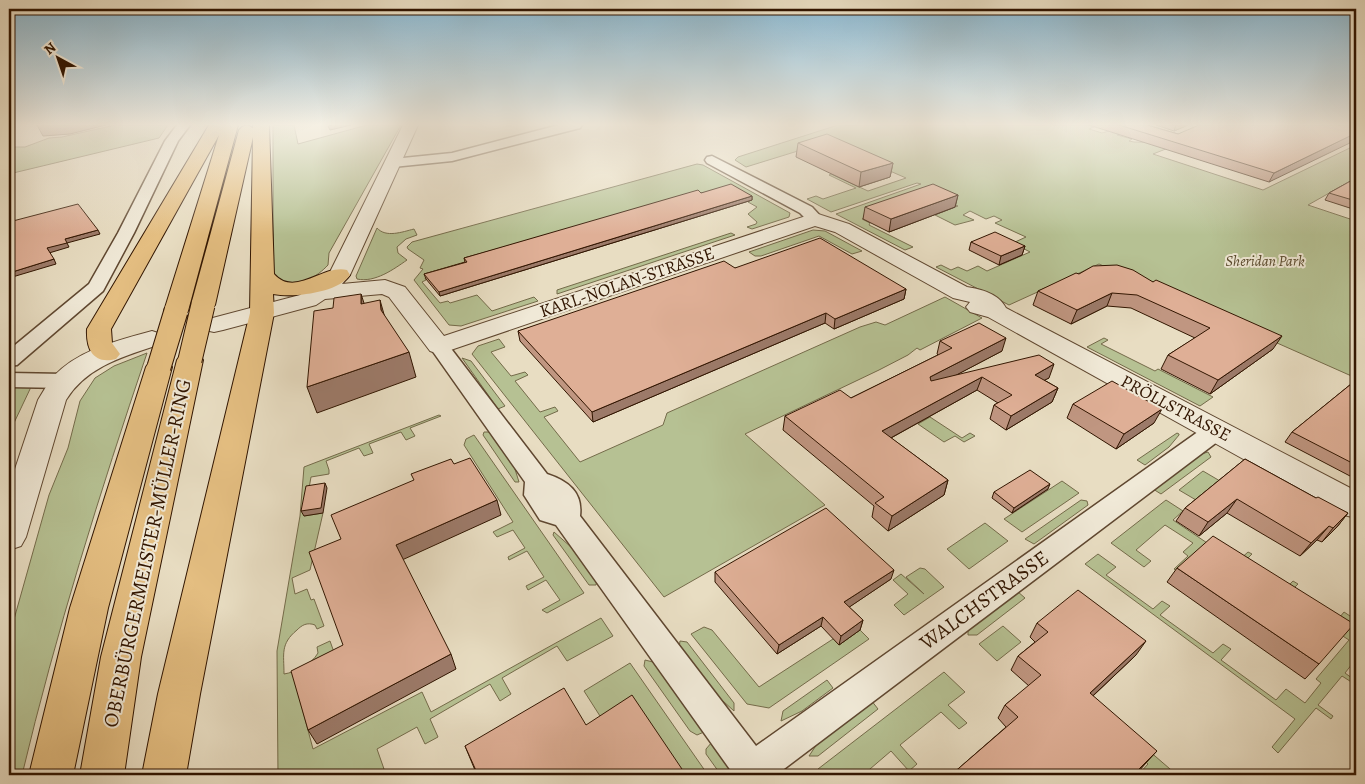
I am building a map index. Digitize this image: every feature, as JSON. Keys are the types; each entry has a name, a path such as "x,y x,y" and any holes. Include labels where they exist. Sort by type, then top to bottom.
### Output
{"highway":[{"path":"107,354 99,344 99,329 196,162"},
{"path":"167,356 176,311 220,162"},
{"path":"167,356 209,315 241,162"},
{"path":"164,775 187,654 278,309 262,272 261,162"},
{"path":"262,272 274,286 290,289 311,286 339,275"},
{"name":"OBERBÜRGERMEISTER-MÜLLER-RING","path":"51,775 89,608 167,356"},
{"name":"OBERBÜRGERMEISTER-MÜLLER-RING","path":"102,775 167,356"}],"street":[{"path":"9,360 96,287 126,233 162,162"},
{"path":"319,293 339,275 393,163 410,162"},
{"name":"PRÖLLSTRASSE","path":"715,162 806,210 815,219 842,228 961,293 964,300 982,310 996,312 1356,506"},
{"name":"KARL-NOLAN-STRASSE","path":"440,346 815,219"},
{"path":"209,315 278,309 319,293 385,288 396,292 440,346 538,481 537,496 550,512 566,518 754,773"},
{"path":"9,537 52,400 65,381 82,368 107,354 167,356"},
{"path":"9,380 65,381"},
{"name":"WALCHSTRASSE","path":"754,773 1217,430"}],"green space":[{"path":"9,162 61,162 9,174"},
{"path":"273,162 380,162 329,253 328,265 313,277 301,283 282,283 273,275"},
{"name":"Sheridan Park","path":"737,162 764,162 746,167"},
{"name":"Sheridan Park","path":"868,162 1176,162 1263,190 1322,162 1356,162 1356,178 1308,205 1356,221 1356,378 1099,264 1009,305 936,267 941,265 951,270 958,267 967,271 978,266 987,271 1030,252 1013,243 1026,237 995,223 1002,220 994,216 986,219 970,211 963,215 974,220 955,225 935,215 958,206 930,195 862,219 870,223 869,225 913,247 905,250 836,214 921,184 917,183 831,212 807,199 816,196 823,199 856,188 829,175 831,174 868,191 906,178"},
{"path":"697,164 703,165 790,213 789,217 752,229 747,227 757,222 748,214 757,207 748,202 752,199 731,187 464,262 467,266 425,278 426,280 422,282 440,303 448,301 450,303 477,295 492,311 534,297 538,301 461,326 449,325 414,280 423,269 420,268 424,260 408,249 407,247 412,242"},
{"path":"377,228 389,234 414,229 417,235 406,239 397,247 398,253 407,260 377,277 364,280 357,279 356,276"},
{"path":"813,230 825,231 862,251 852,254 819,236 761,256 755,256 749,252"},
{"path":"731,233 735,235 557,294 557,290"},
{"path":"945,297 982,318 920,350 917,348 908,355 879,370 745,434 825,505 664,597 472,354 478,346 499,339 505,347 491,352 511,376 525,372 528,375 515,381 540,412 555,407 558,411 544,417 580,462 663,425 667,413 860,327 876,322 885,325"},
{"path":"1104,338 1108,340 1101,344 1155,371 1158,369 1213,397 1200,406 1087,347"},
{"path":"147,353 112,457 80,563 49,668 22,775 9,775 9,637 49,495 68,448 80,401 95,378 114,366"},
{"path":"462,358 471,361 505,406 498,409"},
{"path":"9,387 31,387 13,425 9,427"},
{"path":"439,415 441,416 410,428 415,436 406,440 401,432 369,444 373,453 364,456 359,448 326,461 329,474 311,477 304,516 323,513 310,570 292,578 295,594 307,589 311,600 314,599 324,626 317,629 312,624 303,625 292,635 285,645 284,674 298,670 307,664 318,653 317,647 330,641 335,655 296,685 313,749 422,692 431,712 601,618 613,636 567,661 557,646 502,678 511,694 500,701 490,684 430,719 438,737 425,744 417,727 377,749 384,769 373,775 278,775 277,651 300,516 304,467"},
{"path":"930,417 962,438 970,433 975,436 964,442 955,436 944,442 918,424"},
{"path":"484,432 491,432 514,466 519,482 515,482 483,435"},
{"path":"1177,433 1179,435 1169,447 1145,465 1137,460"},
{"path":"474,435 584,593 547,613 542,610 560,600 546,580 528,590 526,586 544,577 527,551 509,560 508,557 525,548 513,530 497,537 493,532 513,522 464,445 466,439"},
{"path":"1208,452 1211,457 1161,494 1153,489 1198,455"},
{"path":"1203,471 1220,481 1196,500 1179,490"},
{"path":"1062,481 1079,493 1022,532 1004,519"},
{"path":"1081,500 1087,501 1088,505 1034,544 1025,539"},
{"path":"1166,500 1183,511 1173,520 1222,553 1238,561 1248,552 1252,554 1243,563 1284,590 1293,581 1298,584 1289,593 1335,623 1344,612 1356,620 1356,659 1345,673 1356,681 1356,685 1342,676 1318,705 1333,716 1331,719 1316,708 1278,753 1272,747 1295,719 1085,564 1098,554 1116,567 1106,575 1153,609 1162,601 1170,606 1160,615 1213,653 1223,644 1231,649 1221,660 1276,700 1286,689 1305,703 1321,683 1316,679 1349,640 1203,547 1177,571 1174,569 1188,556 1183,552 1193,543 1165,525 1136,550 1151,561 1144,567 1111,543"},
{"path":"985,523 1008,541 969,569 947,549"},
{"path":"554,532 571,547 597,580 596,585 589,585 553,535"},
{"path":"920,568 925,569 944,587 904,615 894,605 908,594 893,580 901,574 924,594 906,577"},
{"path":"1017,591 1025,598 977,635 968,635 968,629"},
{"path":"1003,626 1021,642 997,661 979,644"},
{"path":"704,627 712,630 759,687 833,639 860,630 869,639 769,708 747,704 691,634"},
{"path":"680,641 687,642 734,703 734,711 713,692 679,648"},
{"path":"645,660 653,662 704,732 697,735 690,731 644,666"},
{"path":"630,663 708,775 677,775 607,727 584,691"},
{"path":"944,672 965,692 948,705 967,723 959,729 941,712 900,745 917,764 909,771 891,751 863,775 818,775 818,769"},
{"path":"827,680 833,688 802,711 781,721 783,711"},
{"path":"1068,681 1177,775 1138,775 1148,764 1061,687"},
{"path":"871,700 878,709 818,756 809,756 821,740"},
{"path":"712,742 735,775 721,775 706,754 706,749"}],"building":[{"path":"838,162 893,163 861,172"},
{"path":"1237,162 1297,162 1274,173"},
{"path":"1356,178 1356,201 1329,193"},
{"path":"731,184 752,196 439,292 424,274 467,262 464,258 698,190 701,193"},
{"path":"933,184 958,195 891,219 865,207"},
{"path":"78,204 98,230 65,239 67,243 47,248 54,259 9,273 9,222"},
{"path":"995,232 1025,246 1001,256 971,242"},
{"path":"820,238 906,289 835,319 826,313 592,412 518,331 724,261 735,268"},
{"path":"1117,265 1133,270 1153,282 1156,280 1282,336 1218,380 1168,355 1210,328 1137,295 1112,293 1077,310 1038,291 1093,266"},
{"path":"361,294 361,304 380,300 381,310 409,352 307,387 314,311 333,308 334,298"},
{"path":"979,323 1006,338 930,377 931,381 1039,355 1054,364 1035,375 1058,388 1011,416 994,405 1012,395 982,377 882,431 948,480 892,516 875,503 884,497 785,416 840,390 851,398 952,348 940,341"},
{"path":"1356,380 1356,465 1292,432"},
{"path":"1112,381 1162,409 1124,434 1073,404"},
{"path":"470,458 497,500 396,545 451,654 308,730 291,671 343,645 309,552 341,539 331,515 414,480 411,474 451,459 454,464"},
{"path":"1245,459 1316,498 1318,497 1348,513 1333,528 1329,526 1311,543 1237,499 1208,522 1185,508"},
{"path":"1030,470 1050,484 1014,508 994,492"},
{"path":"325,483 321,508 301,511 306,486"},
{"path":"826,508 894,570 844,602 863,620 841,636 823,617 779,645 715,572"},
{"path":"1213,536 1354,624 1319,664 1177,568"},
{"path":"1078,590 1146,641 1090,693 1157,751 1133,775 951,775 1018,717 1005,705 1041,675 1018,656 1048,632 1037,623"},
{"path":"564,688 586,725 632,695 686,775 478,775 465,746"}]}
